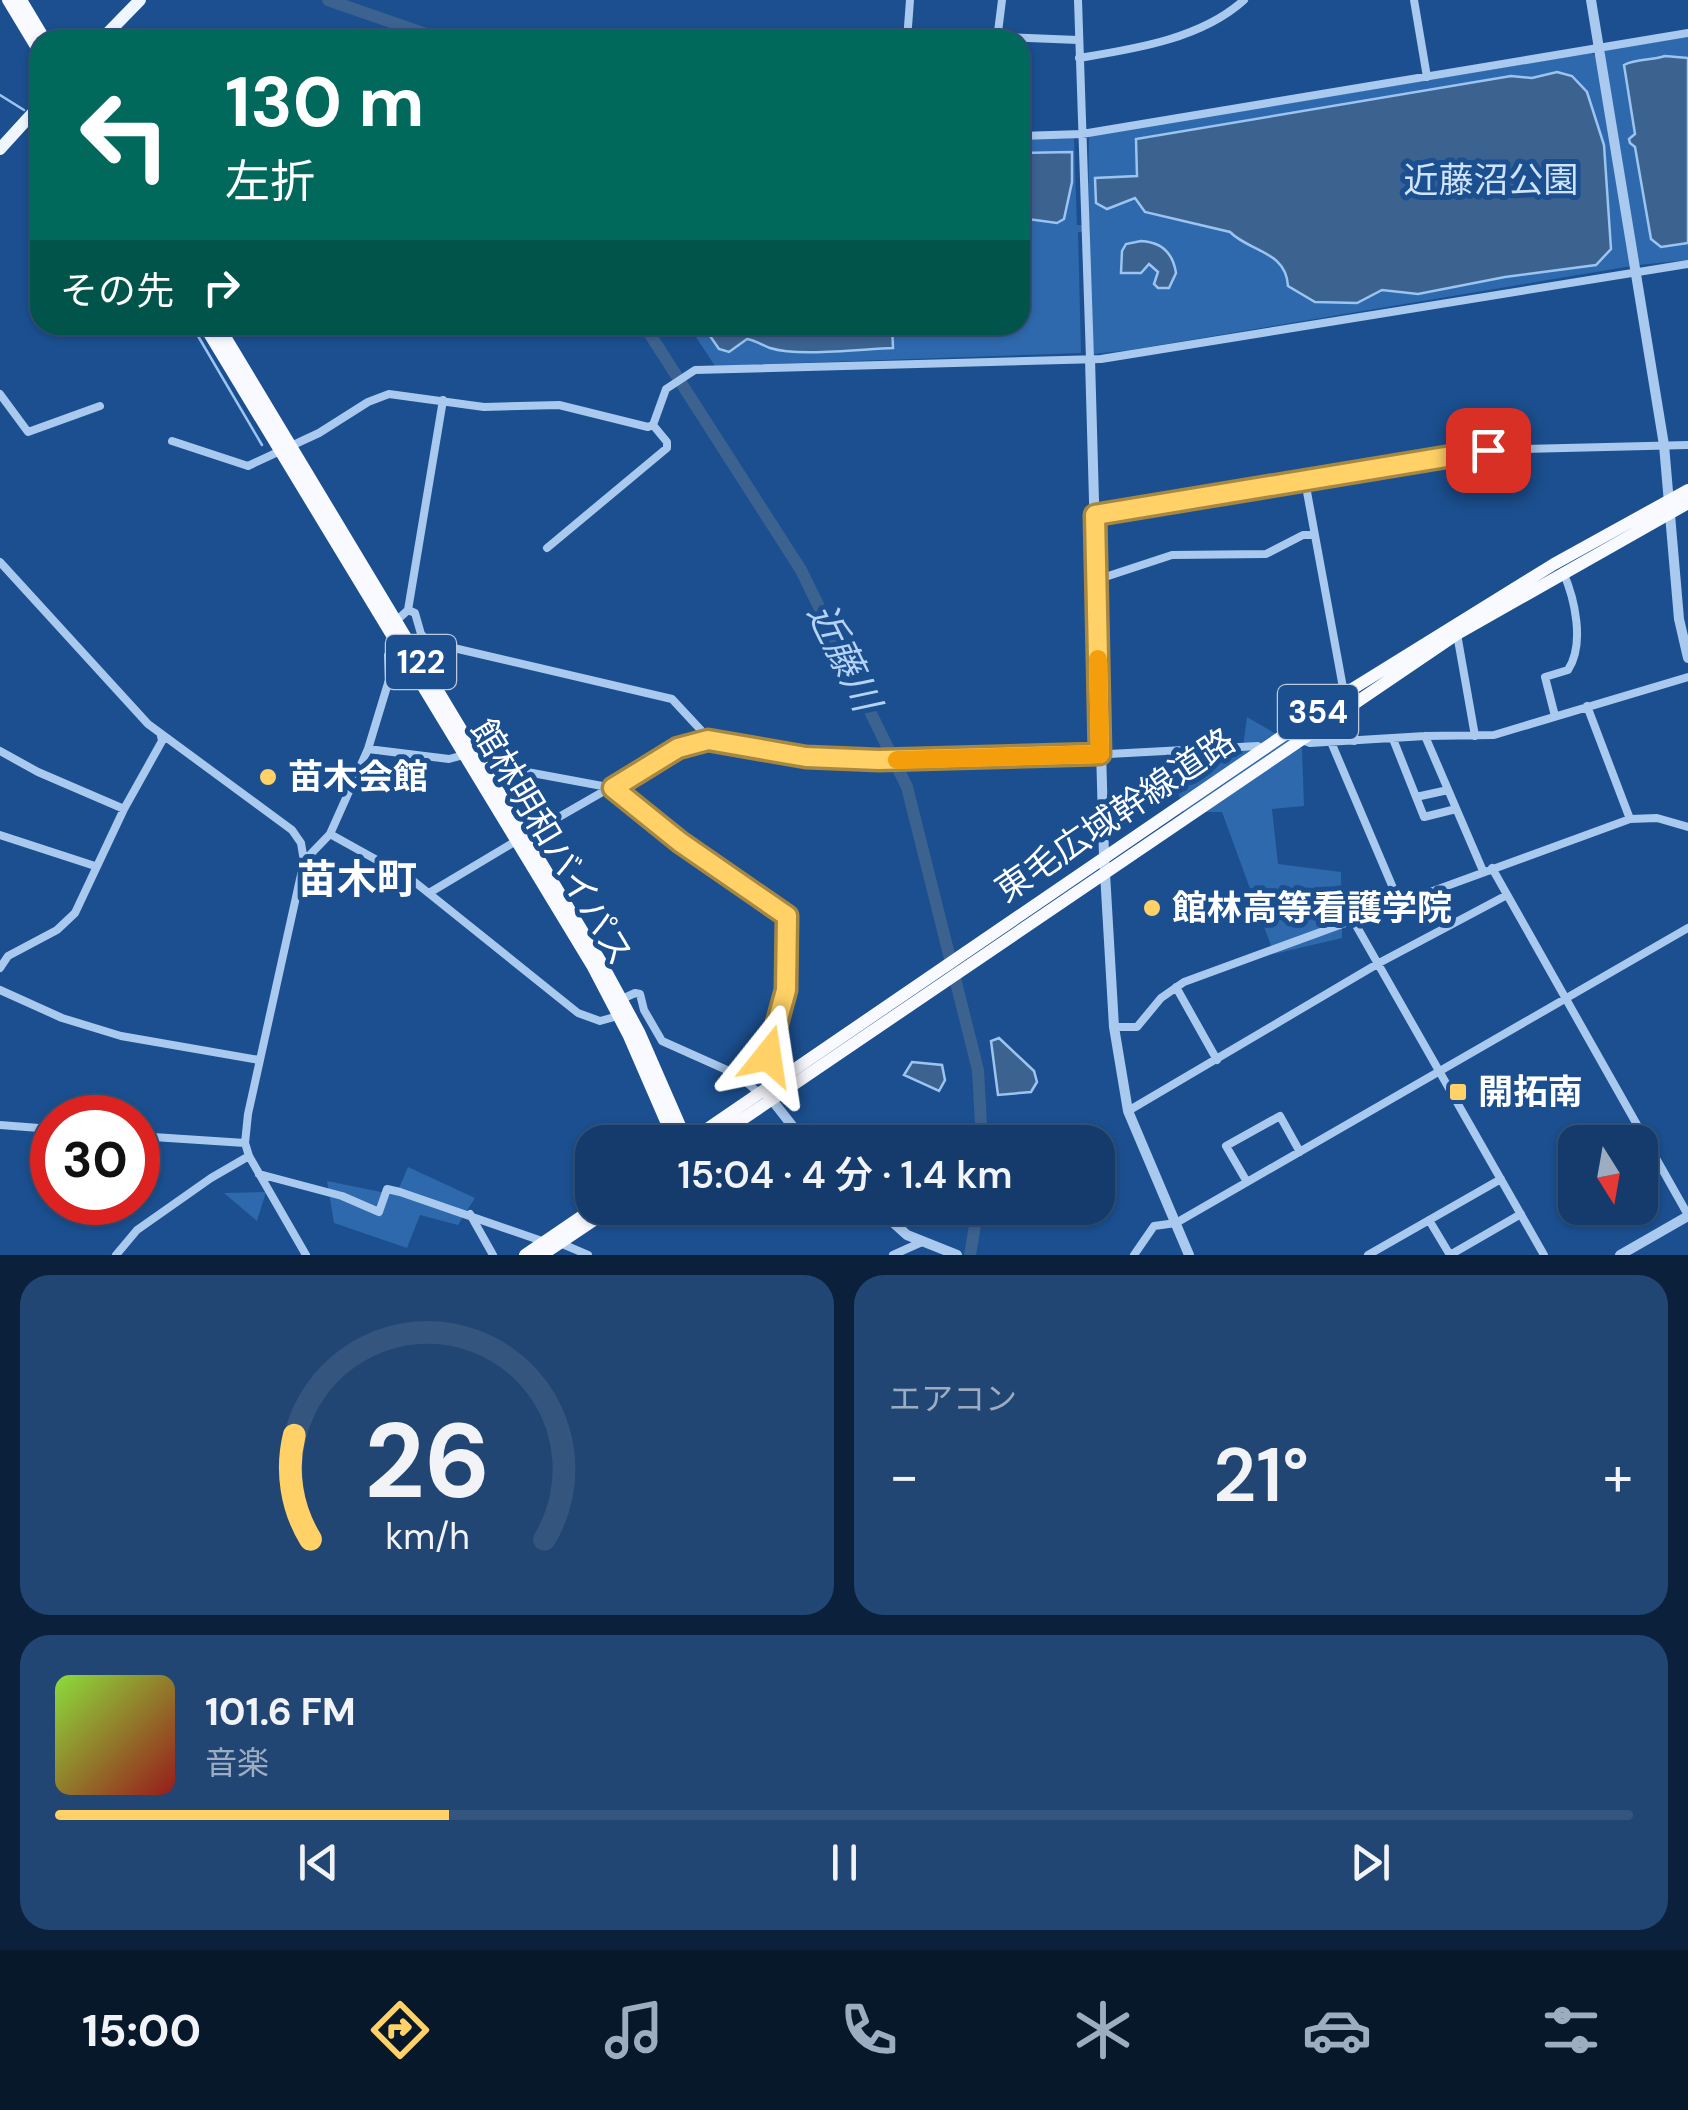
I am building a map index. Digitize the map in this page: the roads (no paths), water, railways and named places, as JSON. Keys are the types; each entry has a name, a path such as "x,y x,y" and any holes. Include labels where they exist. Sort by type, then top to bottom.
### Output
{"highway":[{"path":"8,0 30,36"},
{"path":"21,0 39,30"},
{"name":"館林明和バイパス","path":"211,335 396,622 470,754"},
{"name":"館林明和バイパス","path":"224,335 398,644 622,999 680,1125"},
{"name":"東毛広域幹線道路","path":"964,961 1104,856 1264,750 1563,572 1672,505 1688,490"},
{"name":"東毛広域幹線道路","path":"731,1125 964,961 1105,872 1300,738 1346,700 1488,604 1672,505 1688,503"},
{"name":"館林明和バイパス","path":"521,838 619,1016 667,1125"},
{"name":"東毛広域幹線道路","path":"717,1125 766,1097"},
{"path":"544,1248 575,1223"},
{"path":"525,1255 560,1242 586,1225"}],"main road":[{"path":"111,30 140,0"},
{"path":"0,149 30,116"}],"street":[{"path":"908,30 910,0"},
{"path":"998,30 1002,0"},
{"path":"1078,0 1100,754 1114,1028 1128,1111 1190,1255"},
{"path":"1079,58 1156,45 1227,13 1244,0"},
{"path":"1414,0 1427,77"},
{"path":"1591,0 1664,445 1679,619 1688,658"},
{"path":"1030,136 1082,134 1688,33"},
{"path":"1030,38 1078,40"},
{"path":"654,426 670,385 692,371 1090,359 1195,346 1688,264"},
{"path":"0,394 28,432 100,406"},
{"path":"172,441 248,466 389,394 484,407 559,405 625,423 654,426"},
{"path":"396,622 408,610 443,400"},
{"path":"546,548 667,448 667,442 654,426"},
{"path":"1095,515 1488,450 1688,445"},
{"path":"1305,481 1354,741"},
{"path":"1096,580 1172,555 1266,554 1303,534 1315,535"},
{"path":"0,562 161,736 315,848"},
{"path":"1556,716 1545,677 1568,670 1575,653 1572,599 1563,572"},
{"path":"408,610 415,613 421,634 428,642 672,699 708,740"},
{"path":"1457,634 1475,736"},
{"path":"304,862 330,834 368,749 389,680 387,660 398,644"},
{"path":"1300,738 1310,744 1494,735 1688,678"},
{"path":"1588,706 1630,819"},
{"path":"0,968 8,956 66,922 78,908 161,736"},
{"path":"1425,736 1456,809 1488,869 1508,895 1688,1215 1620,1255"},
{"path":"1394,739 1424,817 1456,809"},
{"path":"429,894 678,748 708,740 806,757 881,760 1258,746 1264,750"},
{"path":"1330,742 1398,902"},
{"path":"368,749 449,760 494,750 510,769 613,788 680,842 787,916 786,990 768,1056 738,1076"},
{"path":"0,751 124,809"},
{"path":"1416,796 1448,790"},
{"path":"1114,1028 1137,1026 1176,987 1630,819 1657,818 1688,826"},
{"path":"0,834 95,866"},
{"path":"330,834 429,894 578,1014 600,1022 619,1016"},
{"path":"299,838 304,862 259,1060 245,1143 306,1255"},
{"path":"1128,1111 1379,963 1508,895"},
{"path":"1353,920 1544,1255"},
{"path":"1134,1255 1154,1226 1176,1224 1688,928"},
{"path":"1176,987 1217,1060"},
{"path":"0,990 62,1018 121,1036 259,1060"},
{"path":"622,999 640,994 644,1010 662,1041 738,1076 766,1097 788,1125"},
{"path":"1247,1182 1226,1146 1280,1116 1300,1152"},
{"path":"0,1125 30,1128"},
{"path":"160,1137 245,1143"},
{"path":"116,1255 137,1230 249,1156"},
{"path":"259,1174 342,1196 380,1212 386,1189 470,1214 544,1248"},
{"path":"1368,1255 1501,1179"},
{"path":"470,1214 493,1255"},
{"path":"1429,1220 1450,1255 1521,1214"},
{"path":"894,1225 922,1242 957,1255"},
{"path":"560,1242 588,1255"},
{"path":"893,1255 922,1242"}],"waterway":[{"name":"近藤川","path":"328,0 414,30"},
{"path":"0,95 24,110"},
{"name":"近藤川","path":"650,335 801,570 907,787 978,1070 981,1125"},
{"path":"198,336 262,445"},
{"name":"近藤川","path":"970,1255 975,1225"}],"place":[{"name":"苗木会館","path":"268,777"},
{"name":"館林高等看護学院","path":"1152,908"},
{"name":"開拓南","path":"1458,1092"}],"district":[{"name":"苗木町","path":"357,879"}],"park label":[{"name":"近藤沼公園","path":"1491,180"}]}
